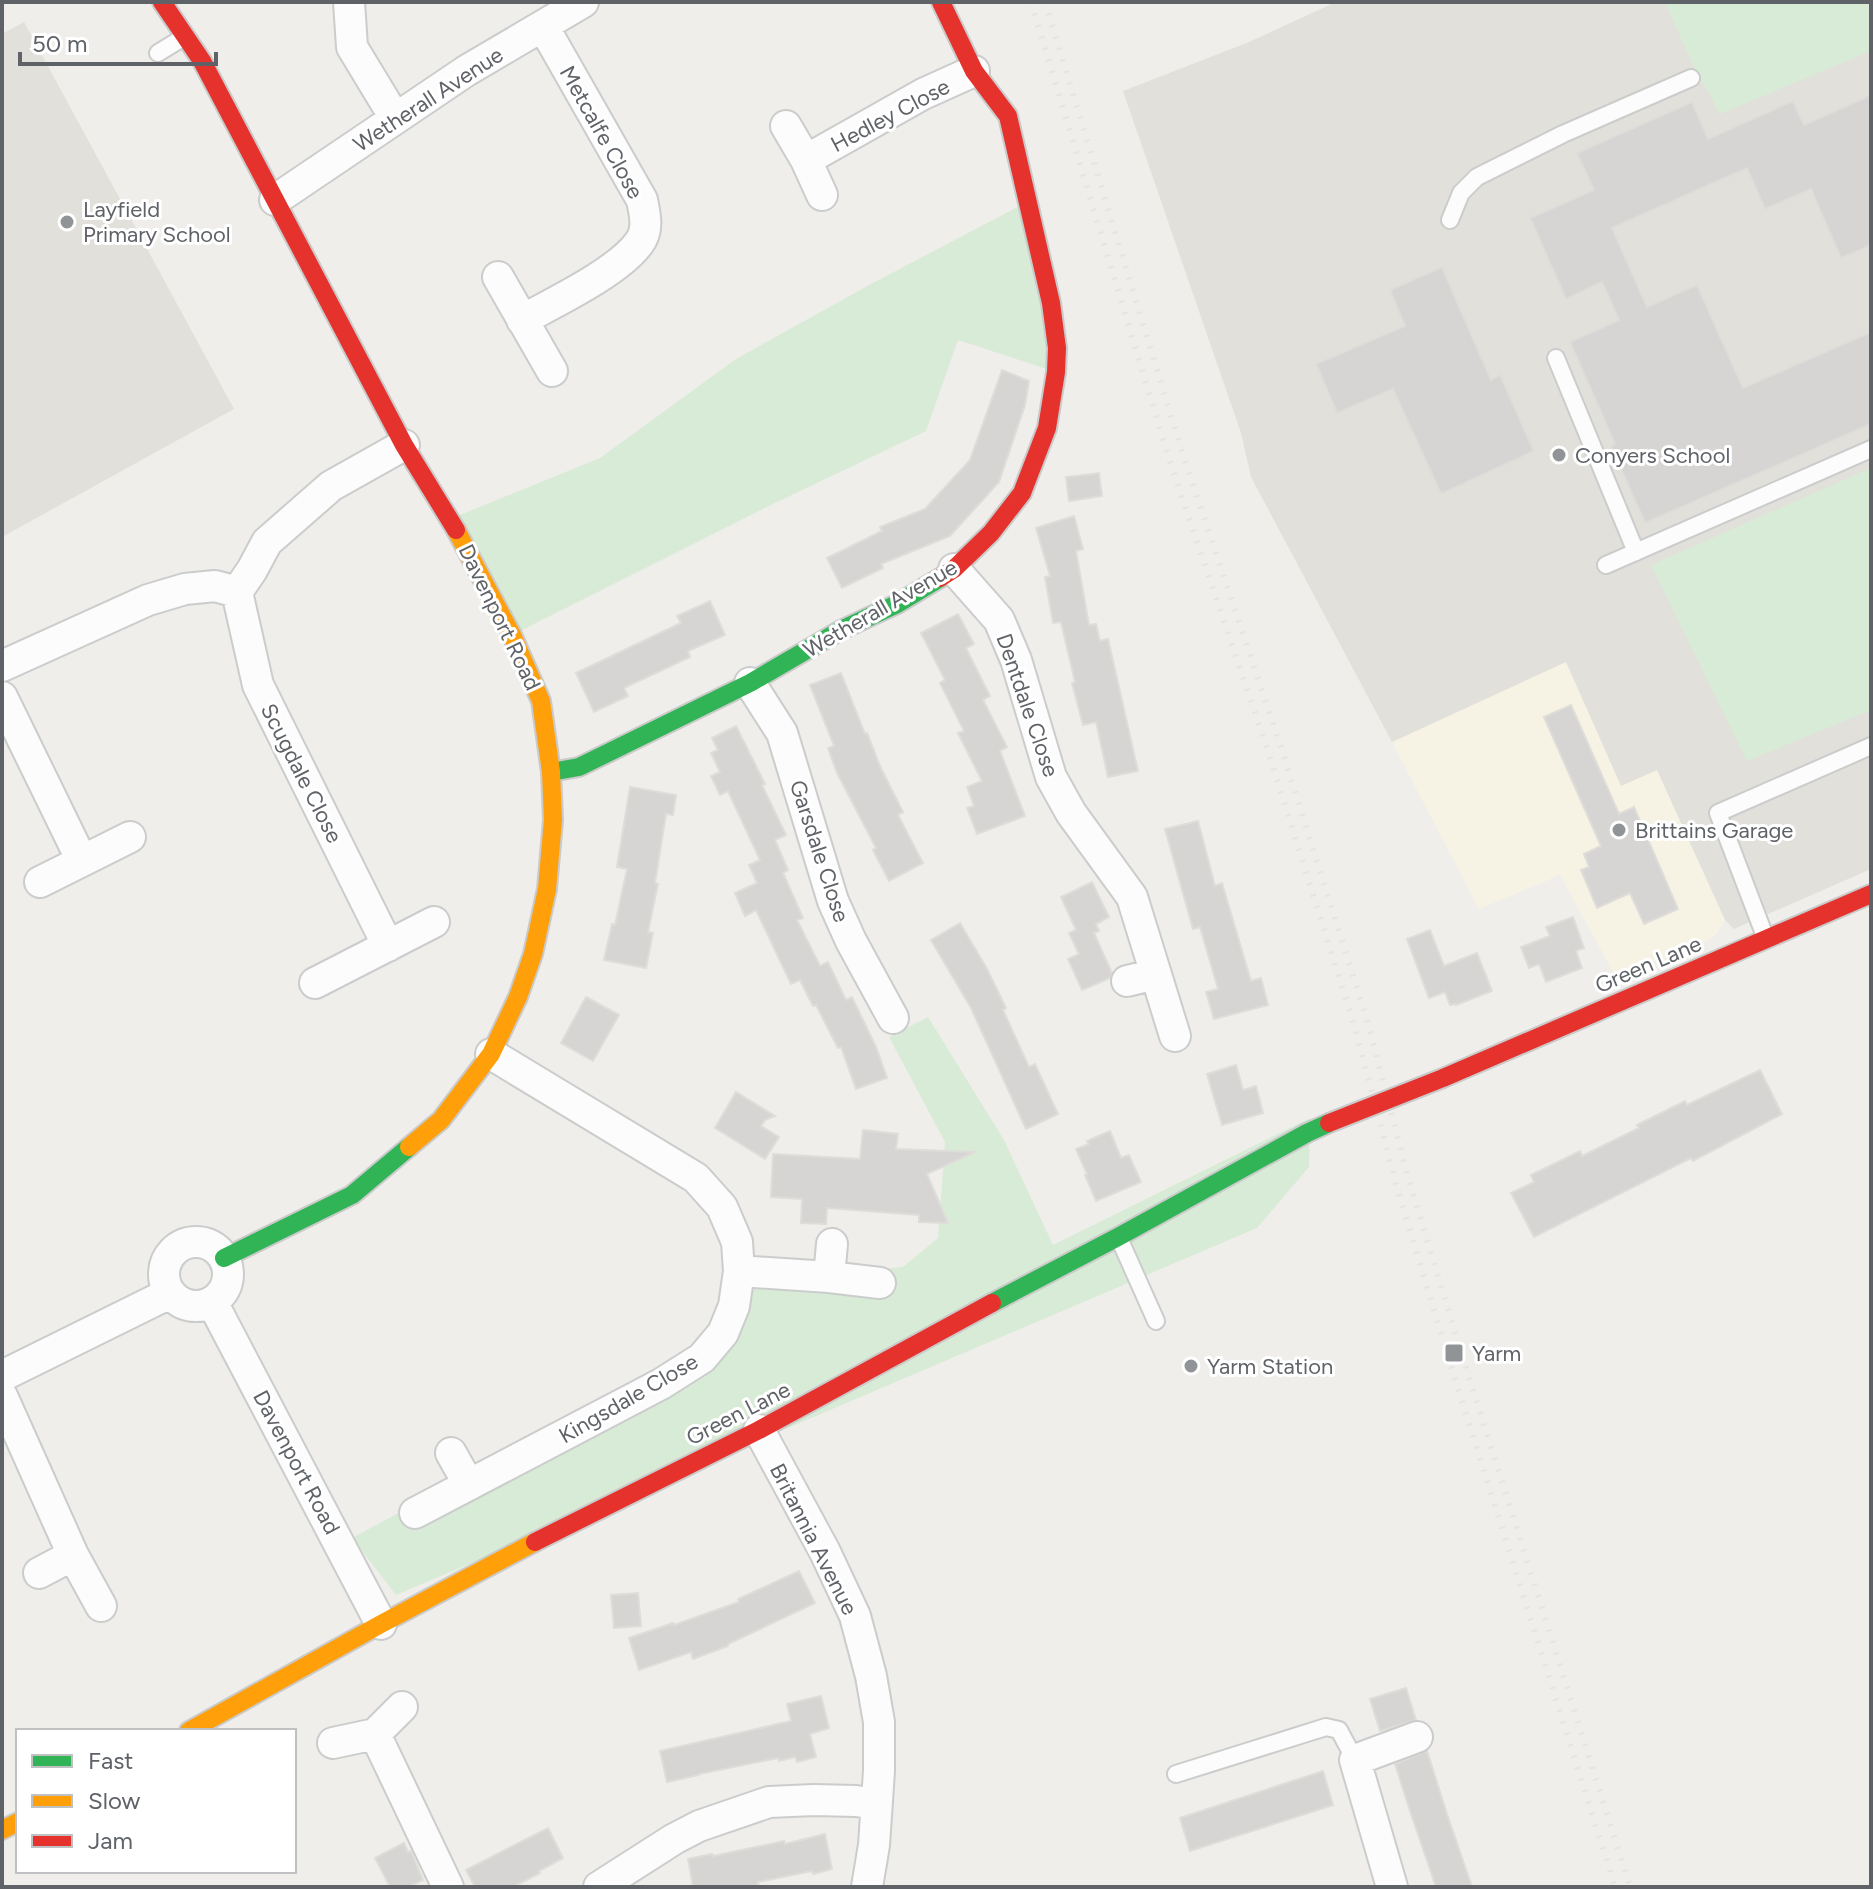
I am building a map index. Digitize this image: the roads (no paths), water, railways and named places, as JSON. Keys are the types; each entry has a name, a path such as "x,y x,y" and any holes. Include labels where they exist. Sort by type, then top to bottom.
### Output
{"street":[{"name":"Davenport Road","path":"162,2 202,61 404,445 461,538 512,635 541,701 551,772 553,820 547,889 533,954 518,997 491,1054 441,1120 352,1195 224,1258"},
{"path":"349,2 352,47 395,118"},
{"name":"Wetherall Avenue","path":"275,200 466,71 583,2"},
{"name":"Wetherall Avenue","path":"551,772 579,767 750,683 841,630 897,604 954,569 991,533 1022,493 1047,428 1056,372 1057,348 1051,303 1008,116 974,71 941,2"},
{"name":"Metcalfe Close","path":"522,320 587,284 619,262 640,242 647,222 642,200 543,26"},
{"name":"Hedley Close","path":"806,160 923,94 974,71"},
{"name":"Hedley Close","path":"786,126 822,195"},
{"path":"498,277 552,371"},
{"path":"2,666 148,600 185,589 215,586 237,592 267,542 331,486 404,445"},
{"name":"Dentdale Close","path":"954,569 999,620 1016,660 1051,777 1071,813 1132,897 1175,1036"},
{"name":"Scugdale Close","path":"237,592 258,685 388,946"},
{"name":"Garsdale Close","path":"750,683 782,733 833,901 893,1018"},
{"path":"2,697 82,861"},
{"path":"40,882 130,837"},
{"name":"Green Lane","path":"193,1729 381,1624 581,1518 759,1430 1307,1133 1443,1078 1871,894"},
{"path":"315,983 434,922"},
{"path":"1127,981 1156,974"},
{"name":"Kingsdale Close","path":"415,1513 661,1384 702,1358 723,1333 734,1306 739,1271 737,1242 722,1207 696,1178 491,1054"},
{"path":"202,1242 216,1248 224,1258 228,1275 222,1292 212,1302 197,1306 182,1303 170,1293 164,1278 165,1264 176,1248 202,1242"},
{"path":"829,1277 832,1244"},
{"path":"739,1271 880,1283"},
{"path":"2,1376 170,1293"},
{"name":"Davenport Road","path":"212,1302 381,1624"},
{"path":"2,1396 73,1555 101,1606"},
{"name":"Britannia Avenue","path":"759,1430 825,1552 855,1616 871,1676 879,1722 879,1771 874,1845 867,1887"},
{"path":"451,1453 469,1485"},
{"path":"39,1573 73,1555"},
{"path":"333,1743 375,1734 402,1707"},
{"path":"375,1734 448,1887"},
{"path":"1392,1887 1355,1760 1417,1737"},
{"path":"599,1887 699,1826 769,1802 814,1800 876,1804"}],"lane":[{"path":"158,53 185,36"},
{"path":"1450,220 1461,193 1477,177 1563,134 1691,78"},
{"path":"1556,358 1636,552"},
{"path":"1606,565 1871,449"},
{"path":"1766,939 1718,813 1871,746"},
{"path":"1118,1237 1156,1321"},
{"path":"1176,1774 1326,1727 1339,1730 1355,1760"}],"railway":[{"path":"1031,2 1168,456 1267,748 1355,1028 1396,1184 1450,1363 1615,1887"},
{"path":"1045,2 1182,452 1280,744 1368,1023 1409,1181 1630,1887"}],"place":[{"name":"Layfield Primary School","path":"67,222"},
{"name":"Conyers School","path":"1559,455"},
{"name":"Brittains Garage","path":"1619,830"},
{"name":"Yarm","path":"1454,1353"},
{"name":"Yarm Station","path":"1191,1366"}]}
